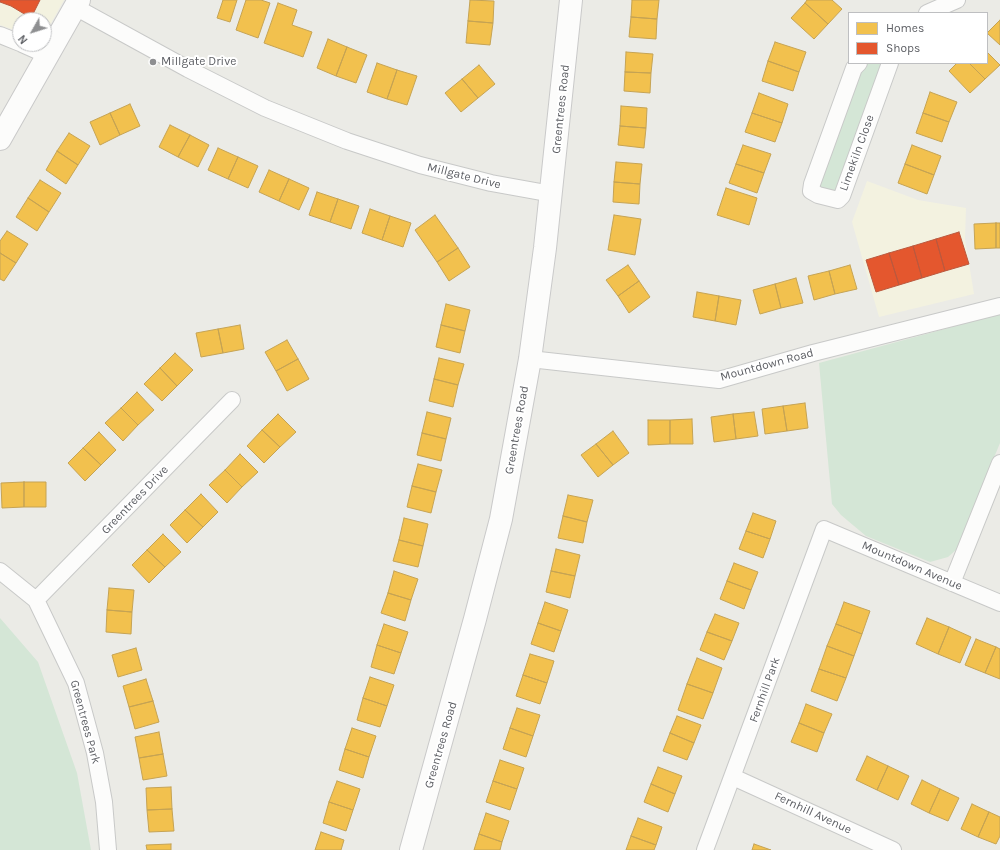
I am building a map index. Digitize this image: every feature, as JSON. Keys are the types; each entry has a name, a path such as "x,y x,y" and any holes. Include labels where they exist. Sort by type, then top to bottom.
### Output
{"main road":[{"name":"Greentrees Road","path":"411,850 501,519 530,359 552,194 571,0"},
{"path":"0,139 49,56 77,4"}],"street":[{"path":"929,12 957,0"},
{"name":"Millgate Drive","path":"77,4 188,69 265,108 347,141 420,165 491,183 552,194"},
{"path":"0,35 12,40"},
{"path":"40,52 49,56"},
{"name":"Limekiln Close","path":"858,64 854,68 812,184 811,191 818,195 838,200 842,196 890,64"},
{"name":"Mountdown Road","path":"530,359 719,380 813,353 1000,306"},
{"name":"Greentrees Drive","path":"36,600 232,400"},
{"path":"952,583 1000,464"},
{"name":"Mountdown Avenue","path":"824,529 1000,603"},
{"name":"Fernhill Park","path":"705,850 824,529"},
{"name":"Greentrees Park","path":"0,571 36,600 76,683 95,753 104,802 108,850"},
{"name":"Fernhill Avenue","path":"733,777 893,850"}],"shaded area":[{"path":"0,0 64,0 52,21 52,12 12,12 12,29 0,25"},
{"path":"867,64 882,64 834,195 818,188 862,69"},
{"path":"867,181 918,200 966,208 965,239 974,294 879,317 852,222"},
{"path":"1000,314 1000,443 956,550 948,557 930,562 866,536 841,515 832,504 819,363"},
{"path":"0,618 38,662 77,773 91,850 0,850"}],"building: Homes":[{"path":"223,0 237,0 230,22 217,18"},
{"path":"246,0 261,0 270,3 258,38 236,30"},
{"path":"470,0 494,1 493,23 468,21"},
{"path":"632,0 659,0 657,19 631,17"},
{"path":"807,0 832,0 842,9 828,24 805,3"},
{"path":"278,3 297,10 292,25 312,32 303,57 264,43"},
{"path":"805,3 828,24 814,39 791,18"},
{"path":"631,17 657,19 656,39 629,37"},
{"path":"1000,20 1000,45 988,34 988,32"},
{"path":"468,21 493,23 490,45 466,43"},
{"path":"328,39 347,47 336,76 317,68"},
{"path":"775,42 806,52 799,72 768,61"},
{"path":"347,47 367,55 356,83 336,76"},
{"path":"626,52 653,54 651,73 625,72"},
{"path":"988,53 1000,65 985,79 970,64 988,64"},
{"path":"768,61 799,72 793,91 762,81"},
{"path":"377,63 397,70 387,99 367,92"},
{"path":"956,64 970,64 985,79 970,93 949,71"},
{"path":"479,65 495,84 478,98 462,79"},
{"path":"397,70 417,76 407,105 387,99"},
{"path":"625,72 651,73 650,93 624,91"},
{"path":"462,79 478,98 461,112 445,93"},
{"path":"930,92 957,102 949,122 923,113"},
{"path":"759,93 788,104 782,123 752,113"},
{"path":"130,104 140,126 120,135 110,113"},
{"path":"621,106 647,108 646,128 620,126"},
{"path":"110,113 120,135 100,145 90,122"},
{"path":"752,113 782,123 775,142 745,132"},
{"path":"923,113 949,122 942,142 916,133"},
{"path":"170,125 190,135 178,157 159,147"},
{"path":"620,126 646,128 644,148 618,145"},
{"path":"69,133 90,146 78,165 57,151"},
{"path":"190,135 209,145 198,167 178,157"},
{"path":"743,145 771,154 764,173 736,164"},
{"path":"912,145 941,156 934,175 905,164"},
{"path":"218,148 238,157 228,179 208,170"},
{"path":"57,151 78,165 66,184 46,170"},
{"path":"238,157 258,166 248,188 228,179"},
{"path":"616,162 642,164 640,184 614,182"},
{"path":"736,164 764,173 757,193 729,183"},
{"path":"905,164 934,175 927,194 898,183"},
{"path":"269,170 289,179 279,201 259,192"},
{"path":"289,179 309,188 299,210 279,201"},
{"path":"40,180 61,193 49,212 28,198"},
{"path":"614,182 640,184 639,204 613,202"},
{"path":"726,188 757,198 749,225 717,215"},
{"path":"317,192 338,199 330,222 309,215"},
{"path":"28,198 49,212 37,231 16,217"},
{"path":"338,199 359,206 351,229 330,222"},
{"path":"370,209 390,216 382,240 362,233"},
{"path":"435,215 458,248 437,262 415,230"},
{"path":"614,215 641,219 635,255 608,250"},
{"path":"390,216 411,223 403,247 382,240"},
{"path":"996,223 1000,223 1000,248 996,248"},
{"path":"996,223 996,248 975,249 974,224"},
{"path":"7,231 28,244 16,263 0,253 0,241"},
{"path":"458,248 470,267 449,281 437,262"},
{"path":"0,253 16,263 4,281 0,279"},
{"path":"628,265 639,281 618,296 606,280"},
{"path":"850,265 857,289 835,294 829,271"},
{"path":"829,271 835,294 814,300 808,276"},
{"path":"796,278 803,303 781,308 775,284"},
{"path":"639,281 650,297 629,313 618,296"},
{"path":"775,284 781,308 760,314 753,290"},
{"path":"697,292 719,296 715,321 693,317"},
{"path":"719,296 741,300 736,325 715,321"},
{"path":"446,304 470,310 465,331 441,325"},
{"path":"240,325 244,349 223,353 218,329"},
{"path":"441,325 465,331 460,353 436,347"},
{"path":"218,329 223,353 201,357 196,333"},
{"path":"287,340 298,359 276,371 265,352"},
{"path":"175,353 193,370 177,386 160,368"},
{"path":"439,358 464,364 458,385 434,379"},
{"path":"298,359 309,379 287,391 276,371"},
{"path":"160,368 177,386 162,401 144,384"},
{"path":"434,379 458,385 453,407 429,401"},
{"path":"137,392 154,410 138,425 121,408"},
{"path":"805,403 808,428 787,431 783,406"},
{"path":"783,406 787,431 765,434 762,409"},
{"path":"121,408 138,425 123,441 105,423"},
{"path":"427,412 451,418 446,439 422,433"},
{"path":"754,412 758,436 736,439 733,414"},
{"path":"278,414 296,432 280,447 262,430"},
{"path":"733,414 736,439 714,442 711,417"},
{"path":"692,419 693,444 670,444 670,420"},
{"path":"648,420 670,420 670,444 648,445"},
{"path":"262,430 280,447 264,463 247,446"},
{"path":"613,431 629,453 613,465 596,444"},
{"path":"99,432 116,450 101,465 83,448"},
{"path":"422,433 446,439 441,461 417,455"},
{"path":"596,444 613,465 598,477 581,455"},
{"path":"83,448 101,465 85,481 68,463"},
{"path":"240,454 258,472 242,487 225,470"},
{"path":"418,464 442,470 436,492 412,486"},
{"path":"225,470 242,487 227,503 209,485"},
{"path":"24,482 24,507 2,508 1,483"},
{"path":"24,482 46,482 46,507 24,507"},
{"path":"412,486 436,492 431,513 407,507"},
{"path":"201,494 218,512 203,527 185,510"},
{"path":"568,495 593,500 587,522 563,516"},
{"path":"185,510 203,527 187,543 170,525"},
{"path":"753,513 776,521 770,539 746,531"},
{"path":"563,516 587,522 583,543 558,538"},
{"path":"404,518 428,524 423,546 399,540"},
{"path":"746,531 770,539 763,558 739,549"},
{"path":"163,534 181,552 165,567 147,550"},
{"path":"399,540 423,546 418,567 393,561"},
{"path":"556,549 580,555 575,576 551,571"},
{"path":"147,550 165,567 149,583 132,565"},
{"path":"734,563 758,572 751,590 727,581"},
{"path":"394,571 418,579 411,600 388,593"},
{"path":"551,571 575,576 570,598 546,592"},
{"path":"727,581 751,590 744,609 720,599"},
{"path":"109,588 134,590 132,612 107,610"},
{"path":"388,593 411,600 405,621 381,613"},
{"path":"545,602 568,610 561,631 538,623"},
{"path":"844,602 870,611 862,634 836,624"},
{"path":"107,610 132,612 131,634 106,632"},
{"path":"715,614 739,623 732,641 707,632"},
{"path":"927,618 949,627 938,654 916,644"},
{"path":"538,623 561,631 554,652 531,644"},
{"path":"384,624 408,632 401,653 377,645"},
{"path":"836,624 862,634 854,656 827,646"},
{"path":"949,627 971,637 960,663 938,654"},
{"path":"707,632 732,641 724,660 700,650"},
{"path":"976,639 996,647 985,673 965,665"},
{"path":"377,645 401,653 394,674 371,667"},
{"path":"827,646 854,656 846,678 819,669"},
{"path":"996,647 1000,649 1000,679 985,673"},
{"path":"136,648 142,670 118,677 112,655"},
{"path":"530,654 554,661 547,683 523,675"},
{"path":"697,658 722,668 713,693 687,684"},
{"path":"819,669 846,678 837,701 811,691"},
{"path":"523,675 547,683 540,704 516,696"},
{"path":"370,677 394,685 387,706 363,698"},
{"path":"146,679 153,701 129,707 123,686"},
{"path":"687,684 713,693 703,719 678,710"},
{"path":"363,698 387,706 380,727 357,720"},
{"path":"153,701 159,722 135,729 129,707"},
{"path":"806,704 832,714 824,733 799,723"},
{"path":"517,708 540,715 533,736 510,728"},
{"path":"677,716 701,725 694,743 670,733"},
{"path":"799,723 824,733 817,752 791,742"},
{"path":"352,728 376,736 369,757 345,749"},
{"path":"510,728 533,736 526,757 503,749"},
{"path":"159,732 163,754 139,758 135,737"},
{"path":"670,733 694,743 687,760 663,751"},
{"path":"345,749 369,757 363,778 339,770"},
{"path":"163,754 167,776 143,780 139,758"},
{"path":"867,756 888,766 877,790 856,780"},
{"path":"500,760 524,768 517,789 493,781"},
{"path":"888,766 909,776 898,800 877,790"},
{"path":"658,767 682,776 675,794 651,784"},
{"path":"922,780 940,789 929,813 911,804"},
{"path":"337,781 360,789 353,810 329,802"},
{"path":"493,781 517,789 510,810 486,802"},
{"path":"651,784 675,794 668,812 644,802"},
{"path":"171,787 172,809 147,810 146,788"},
{"path":"940,789 959,798 948,821 929,813"},
{"path":"329,802 353,810 346,831 323,823"},
{"path":"972,804 989,812 978,837 961,829"},
{"path":"172,809 174,831 149,832 147,810"},
{"path":"989,812 1000,817 1000,836 996,844 978,837"},
{"path":"486,813 509,821 502,842 479,834"},
{"path":"638,818 662,827 656,845 631,836"},
{"path":"321,832 344,840 341,850 315,850"},
{"path":"479,834 502,842 500,850 474,850"},
{"path":"631,836 656,845 654,850 626,850"},
{"path":"171,844 171,850 147,850 146,845"},
{"path":"754,844 771,850 752,850"}],"building: Shops":[{"path":"0,0 40,0 34,12 21,12 0,2"},
{"path":"959,232 969,264 945,271 936,239"},
{"path":"936,239 945,271 922,278 913,246"},
{"path":"913,246 922,278 899,285 889,253"},
{"path":"889,253 899,285 876,292 866,260"}],"place":[{"name":"Millgate Drive","path":"153,62"}]}
